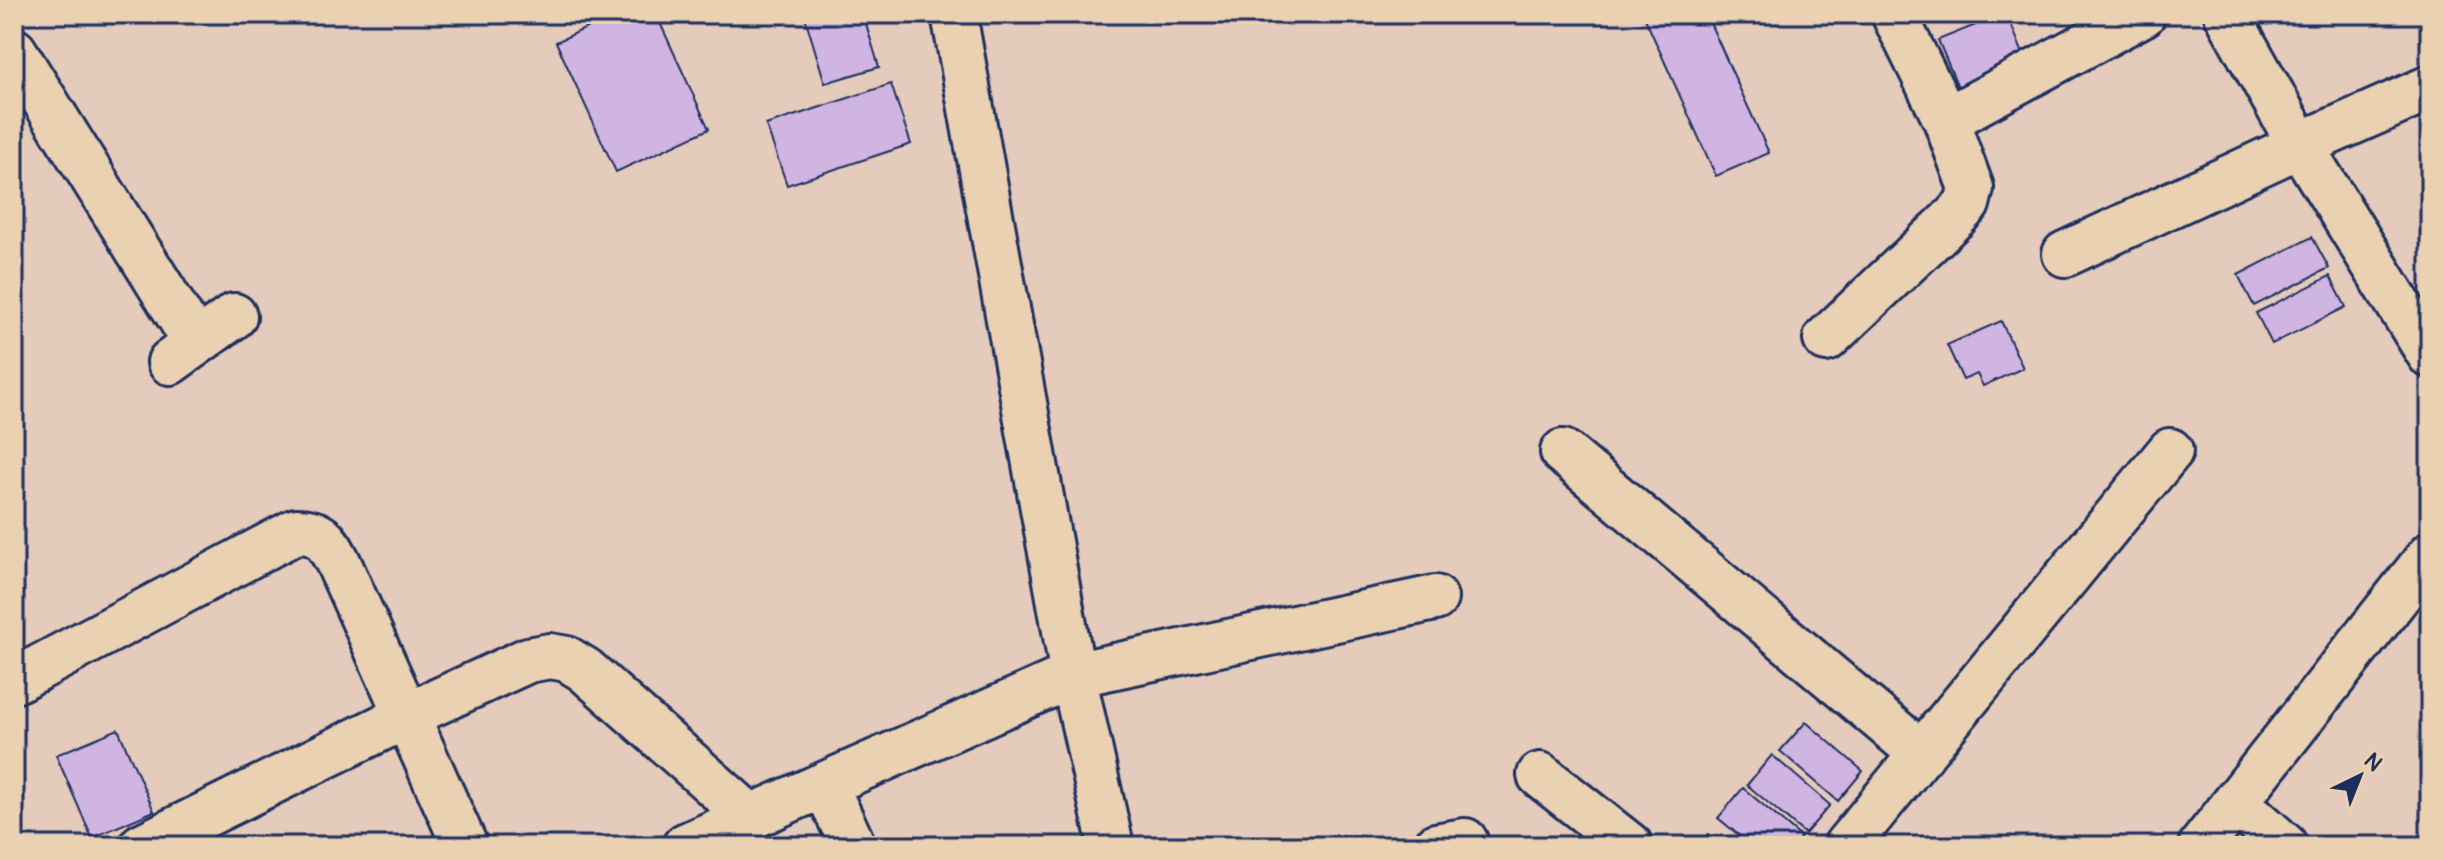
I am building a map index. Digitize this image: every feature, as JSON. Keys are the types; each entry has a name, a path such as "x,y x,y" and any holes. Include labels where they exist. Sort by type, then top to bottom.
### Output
{"street":[{"path":"954,14 1073,675 1111,846"},
{"path":"1826,339 1967,204 1971,188 1946,120 1894,14"},
{"path":"1946,120 2143,14"},
{"path":"2227,14 2300,145 2430,355"},
{"path":"14,51 183,353 234,316"},
{"path":"2065,254 2430,88"},
{"path":"1846,846 2170,451"},
{"path":"1563,452 1922,754"},
{"path":"14,681 296,531 309,531 328,542 465,846"},
{"path":"2201,846 2430,555"},
{"path":"685,846 1073,675 1435,598"},
{"path":"142,846 408,715 528,660 550,656 567,659 585,670 749,816"},
{"path":"1540,775 1630,846"},
{"path":"825,785 853,846"},
{"path":"2236,802 2285,846"}],"building":[{"path":"617,14 656,14 709,129 616,172 556,42"},
{"path":"804,14 863,14 879,67 825,83"},
{"path":"1643,14 1706,14 1769,153 1716,176"},
{"path":"2007,14 2025,59 1958,87 1938,40"},
{"path":"891,84 911,144 787,185 766,125"},
{"path":"2312,237 2329,268 2254,306 2238,275"},
{"path":"2330,276 2346,307 2272,344 2256,313"},
{"path":"2001,321 2023,368 1983,386 1977,374 1963,380 1947,345"},
{"path":"1806,722 1863,771 1838,801 1780,751"},
{"path":"118,729 154,811 92,838 56,755"},
{"path":"1772,755 1830,805 1805,834 1747,785"},
{"path":"1743,788 1801,837 1794,846 1752,846 1718,818"},
{"path":"1708,834 1722,846 1698,846"}]}
